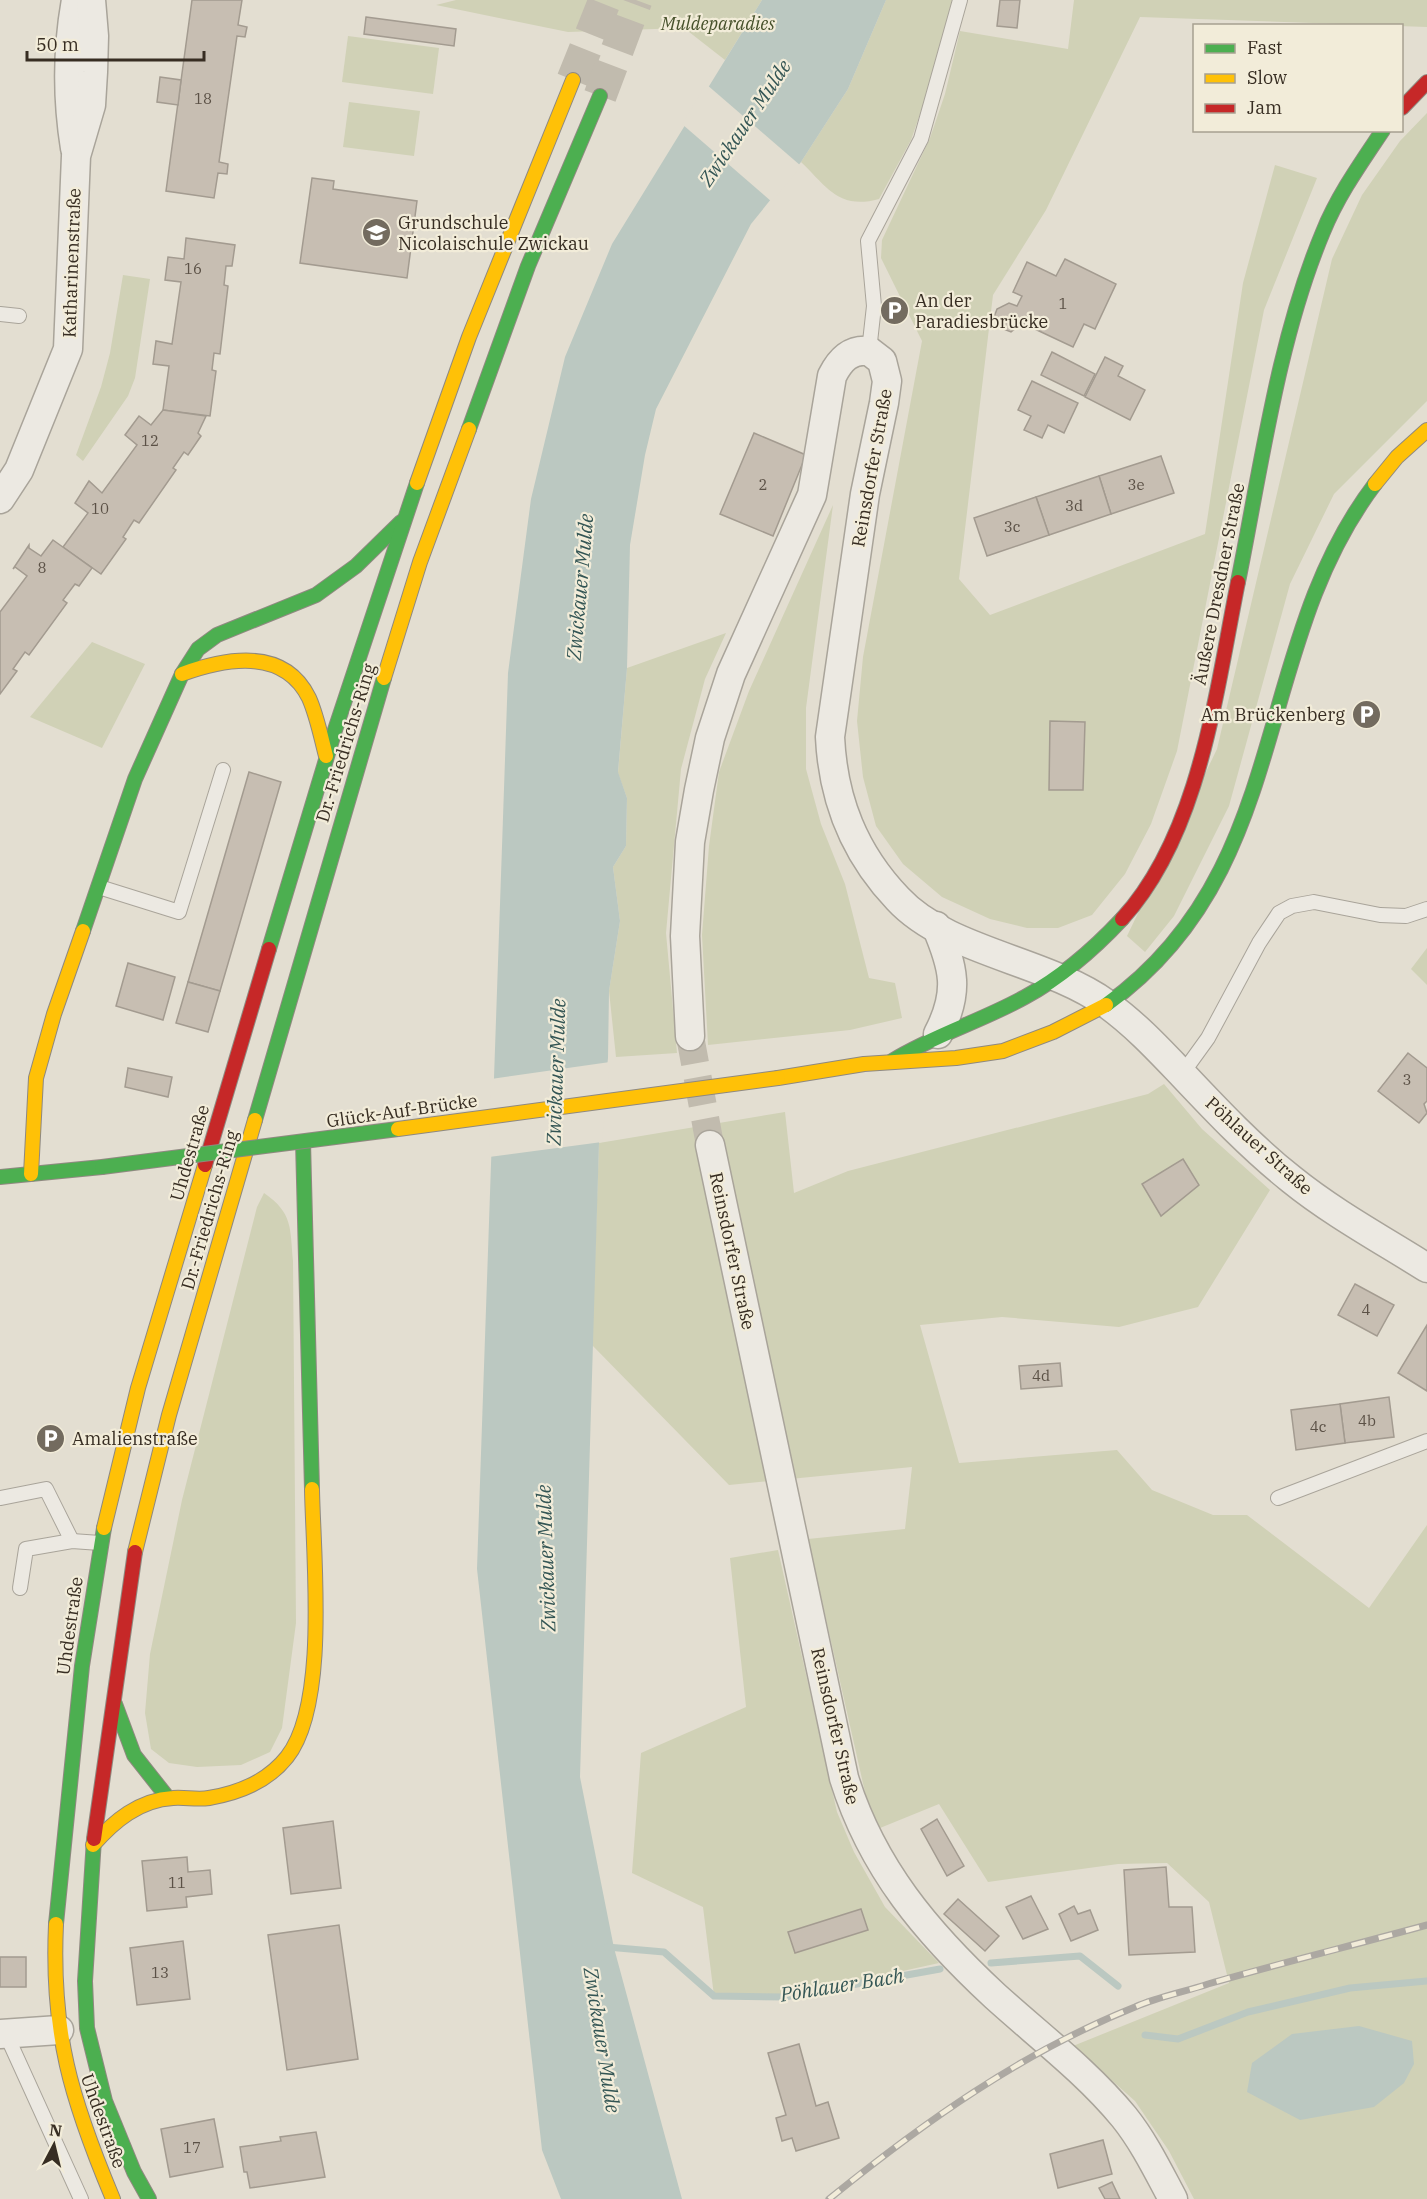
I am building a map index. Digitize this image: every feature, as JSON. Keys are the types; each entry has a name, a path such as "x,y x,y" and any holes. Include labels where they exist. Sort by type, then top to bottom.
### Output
{"main road":[{"name":"Dr.-Friedrichs-Ring","path":"234,1067 326,756 435,424 518,206 573,80"},
{"path":"1403,106 1427,82"},
{"name":"Dr.-Friedrichs-Ring","path":"170,1415 364,742 420,562 524,276 600,96"},
{"name":"Äußere Dresdner Straße","path":"892,1061 938,1034 1017,1000 1058,975 1119,923 1158,870 1178,830 1194,787 1209,726 1285,351 1302,289 1323,231 1351,177 1382,132"},
{"name":"Äußere Dresdner Straße","path":"778,1078 892,1061 934,1061 1001,1052 1066,1026 1107,1004 1149,970 1187,926 1209,894 1253,797 1291,663 1317,588 1341,537 1364,498 1391,465 1427,430"},
{"path":"0,1178 31,1174 33,1109 40,1059 135,779 182,674 198,649 217,635 289,608 316,595 356,566 404,518"},
{"path":"182,674 210,663 232,658 258,660 289,673 304,690 326,756"},
{"name":"Uhdestraße","path":"112,2199 79,2117 67,2075 59,2030 56,1927 64,1828 86,1636 100,1543 133,1412 234,1067"},
{"name":"Glück-Auf-Brücke","path":"31,1174 303,1142 778,1078"},
{"path":"93,1845 110,1824 139,1806 168,1798 208,1798 258,1784 284,1762 304,1728 312,1690 314,1533 303,1142"},
{"name":"Uhdestraße","path":"149,2199 134,2172 105,2101 93,2061 87,2028 85,1981 93,1845 113,1696 135,1551 170,1415"},
{"path":"113,1696 124,1736 134,1757 144,1775 168,1798"}],"street":[{"name":"Katharinenstraße","path":"0,499 19,470 68,349 76,156 68,108 70,33 76,0"},
{"name":"Katharinenstraße","path":"76,156 91,105 94,36 91,0"},
{"name":"Reinsdorfer Straße","path":"869,351 882,361 887,381 865,494 830,737 832,767 843,815 855,842 872,869 900,901 936,926 1058,975 1107,1004"},
{"path":"690,1036 685,936 690,842 710,738 731,674 812,495 832,376 842,359 851,353 869,351"},
{"path":"936,926 953,971 952,1003 938,1034"},
{"name":"Pöhlauer Straße","path":"1107,1004 1152,1041 1182,1074 1291,1179 1350,1220 1427,1268"},
{"name":"Reinsdorfer Straße","path":"710,1145 842,1767 856,1816 904,1900 941,1943 1051,2044 1124,2117 1151,2157 1173,2199"},
{"path":"3,2034 59,2030"}],"lane":[{"path":"869,351 874,306 868,241 921,139 960,0"},
{"path":"0,314 19,316"},
{"path":"99,887 179,912 224,770"},
{"path":"1182,1074 1208,1038 1259,943 1279,913 1292,906 1314,902 1380,915 1406,916 1427,909"},
{"path":"1278,1498 1427,1442"},
{"path":"0,1498 46,1490 72,1541"},
{"path":"20,1588 26,1549 72,1541 100,1543"},
{"path":"3,2034 81,2199"}],"green space":[{"name":"Muldeparadies","path":"456,0 762,0 725,60 684,28 568,32 436,5"},
{"path":"886,0 952,0 929,88 911,140 879,199 865,202 854,201 835,194 801,162 848,89"},
{"path":"1074,0 1427,0 1427,27 1403,26 1403,24 1140,17 1046,210 993,295 959,579 990,615 1205,534 1243,283 1275,165 1317,178 1264,310 1177,751 1151,824 1125,874 1092,915 1058,928 1027,928 990,919 942,897 903,864 876,826 863,777 857,721 863,657 922,341 881,258 882,240 930,138 945,94 960,31 1068,49"},
{"path":"348,36 439,48 433,94 342,82"},
{"path":"349,102 420,111 414,156 343,147"},
{"path":"1427,113 1427,401 1334,494 1290,584 1229,806 1174,916 1145,952 1127,936 1217,749 1332,259 1362,195 1400,141"},
{"path":"123,275 150,279 135,378 128,396 83,461 76,455 101,387 110,353"},
{"path":"833,505 806,708 806,769 821,824 845,884 869,978 895,983 902,1018 850,1030 708,1045 702,935 709,846 719,772 749,691"},
{"path":"726,633 705,679 681,769 666,933 677,1053 616,1057 609,991 620,921 613,867 626,846 627,798 618,773 627,668"},
{"path":"92,642 145,664 102,748 30,717"},
{"path":"1427,948 1427,985 1411,969"},
{"path":"1164,1084 1202,1129 1270,1190 1198,1307 1119,1327 1002,1317 920,1325 959,1463 1117,1450 1152,1490 1213,1515 1247,1515 1369,1608 1427,1525 1427,2199 1194,2199 1169,2151 1135,2101 1073,2046 1229,1983 1209,1902 1167,1863 1118,1864 988,1882 939,1804 880,1828 869,1810 808,1539 905,1529 912,1467 729,1485 592,1345 599,1143 785,1112 794,1193 848,1171 1148,1094"},
{"path":"264,1193 280,1207 288,1222 293,1261 296,1623 282,1728 270,1752 241,1765 197,1767 169,1763 151,1749 145,1713 150,1654 182,1500 257,1207"},
{"path":"778,1550 837,1812 854,1852 885,1907 939,1963 785,1997 714,1996 703,1907 632,1873 641,1753 746,1707 730,1558"}],"water":[{"name":"Zwickauer Mulde","path":"762,0 886,0 848,89 801,162 751,224 656,409 645,455 630,545 627,668 618,772 627,798 626,846 613,867 620,921 609,991 608,1058 599,1143 580,1777 614,1948 682,2199 561,2199 542,2150 477,1569 508,673 531,499 565,357 612,244"},
{"path":"1359,2026 1412,2041 1414,2064 1404,2083 1374,2107 1300,2120 1247,2092 1252,2063 1292,2034"}],"pier":[{"path":"706,84 801,166 772,202 682,124"},
{"path":"610,1062 602,1142 489,1157 491,1079"}],"building":[{"path":"192,0 242,0 238,25 247,27 245,37 237,36 219,162 228,164 227,174 218,173 214,198 166,191"},
{"path":"1000,0 1020,0 1017,28 997,26"},
{"path":"366,17 456,29 454,46 364,34"},
{"path":"160,77 181,80 178,105 157,102"},
{"path":"312,178 334,181 333,189 417,201 407,278 300,263"},
{"path":"186,238 235,245 232,266 226,266 224,285 228,286 220,354 214,353 212,370 216,371 210,416 163,410 169,366 153,364 156,341 172,344 181,282 165,280 168,257 184,259"},
{"path":"1065,259 1116,284 1095,329 1084,324 1073,347 1022,323 1011,332 998,327 994,317 997,309 1009,303 1017,306 1022,296 1013,292 1027,262 1056,276"},
{"path":"1052,352 1095,374 1084,396 1041,375"},
{"path":"1105,357 1123,366 1118,376 1145,390 1130,420 1085,397"},
{"path":"1032,381 1078,403 1064,433 1048,425 1042,438 1024,430 1031,416 1018,410"},
{"path":"163,410 206,416 198,433 201,436 188,455 184,452 173,468 176,470 139,523 134,520 123,537 126,539 101,574 63,547 88,513 75,503 89,481 102,493 137,445 125,435 139,416 151,425"},
{"path":"754,433 806,455 773,536 720,514"},
{"path":"1161,456 1174,493 1111,514 1099,476"},
{"path":"1099,476 1111,514 1049,535 1036,497"},
{"path":"1036,497 1049,535 987,556 974,518"},
{"path":"53,540 92,568 79,586 75,584 63,600 67,603 29,655 25,652 13,669 17,671 0,694 0,612 27,576 15,567 13,569 29,545 29,548 41,556"},
{"path":"1050,721 1085,722 1083,790 1049,790"},
{"path":"249,772 281,782 220,991 188,982"},
{"path":"128,963 175,977 163,1020 116,1006"},
{"path":"188,982 220,991 208,1032 176,1023"},
{"path":"1408,1053 1427,1068 1427,1101 1424,1104 1427,1113 1419,1123 1378,1091"},
{"path":"128,1068 172,1077 168,1097 125,1087"},
{"path":"1183,1159 1199,1185 1161,1216 1142,1184"},
{"path":"1355,1284 1394,1305 1377,1336 1338,1315"},
{"path":"1427,1325 1427,1391 1398,1373"},
{"path":"1060,1363 1062,1386 1021,1389 1019,1366"},
{"path":"1389,1397 1394,1437 1345,1443 1340,1404"},
{"path":"1340,1404 1345,1443 1296,1450 1291,1410"},
{"path":"937,1819 964,1866 947,1876 921,1829"},
{"path":"333,1821 341,1888 291,1894 283,1828"},
{"path":"187,1857 188,1872 210,1870 212,1894 186,1897 187,1907 147,1911 142,1861"},
{"path":"1166,1867 1169,1907 1192,1907 1195,1952 1129,1955 1124,1870"},
{"path":"1031,1896 1048,1929 1023,1939 1006,1907"},
{"path":"958,1899 999,1936 985,1951 944,1914"},
{"path":"1074,1906 1078,1914 1090,1910 1098,1930 1071,1941 1059,1914"},
{"path":"861,1909 868,1930 795,1953 788,1932"},
{"path":"339,1925 358,2059 287,2070 268,1935"},
{"path":"183,1941 190,1999 137,2005 130,1948"},
{"path":"0,1957 26,1957 26,1987 0,1987"},
{"path":"799,2044 816,2106 828,2102 839,2138 796,2151 792,2138 782,2141 776,2118 786,2115 768,2053"},
{"path":"214,2119 223,2167 170,2177 161,2129"},
{"path":"316,2132 325,2177 250,2188 247,2172 244,2172 240,2147 281,2141 280,2137"},
{"path":"1103,2140 1112,2174 1058,2188 1050,2154"},
{"path":"1112,2182 1120,2199 1105,2199 1099,2188"}],"waterway":[{"name":"Pöhlauer Bach","path":"607,1947 664,1952 714,1996 785,1997 940,1969"},
{"name":"Pöhlauer Bach","path":"991,1963 1080,1956 1118,1986"},
{"name":"Pöhlauer Bach","path":"1145,2035 1178,2039 1248,2012 1350,1988 1427,1981"}],"tunnel":[{"path":"573,80 605,0"},
{"path":"600,96 636,0"},
{"path":"690,1036 710,1145"}],"railway":[{"path":"829,2199 901,2143 975,2091 1013,2067 1093,2025 1162,1997 1427,1925"}],"traffic: fast":[{"path":"469,429 528,266 600,96"},
{"path":"1238,582 1272,404 1307,273 1336,205 1382,132"},
{"path":"269,949 335,730 417,483"},
{"path":"1106,1005 1166,951 1210,890 1241,825 1307,616 1335,548 1375,484"},
{"path":"83,931 135,779 182,674 198,649 217,635 316,595 356,566 401,522"},
{"path":"255,1120 384,678"},
{"path":"892,1061 924,1043 1009,1006 1052,981 1100,941 1122,919"},
{"path":"102,1167 398,1129"},
{"path":"303,1142 312,1489"},
{"path":"0,1177 102,1167"},
{"path":"56,1924 82,1666 104,1528"},
{"path":"115,1704 134,1755 168,1798"},
{"path":"94,1839 85,1981 87,2028 105,2101 134,2172 149,2199"}],"traffic: slow":[{"path":"417,483 469,337 573,80"},
{"path":"384,678 420,562 469,429"},
{"path":"1375,484 1397,457 1427,430"},
{"path":"182,674 235,661 253,661 285,670 298,682 309,698 326,756"},
{"path":"31,1174 36,1078 54,1014 83,931"},
{"path":"778,1078 864,1064 956,1058 1003,1051 1053,1032 1106,1005"},
{"path":"398,1129 778,1078"},
{"path":"135,1552 169,1415 255,1120"},
{"path":"104,1528 138,1388 205,1165"},
{"path":"93,1845 119,1820 138,1807 161,1800 204,1799 231,1793 262,1779 287,1757 300,1733 309,1702 314,1666 316,1589 312,1489"},
{"path":"56,1924 57,1999 67,2065 75,2097 113,2199"}],"traffic: jam":[{"path":"1403,107 1427,82"},
{"path":"1122,919 1148,885 1170,846 1187,804 1212,714 1238,582"},
{"path":"205,1165 269,949"},
{"path":"94,1839 135,1552"}],"place":[{"name":"Grundschule Nicolaischule Zwickau","path":"377,233"},
{"name":"An der Paradiesbrücke","path":"894,311"},
{"name":"Am Brückenberg","path":"1366,715"},
{"name":"Amalienstraße","path":"51,1439"}]}
